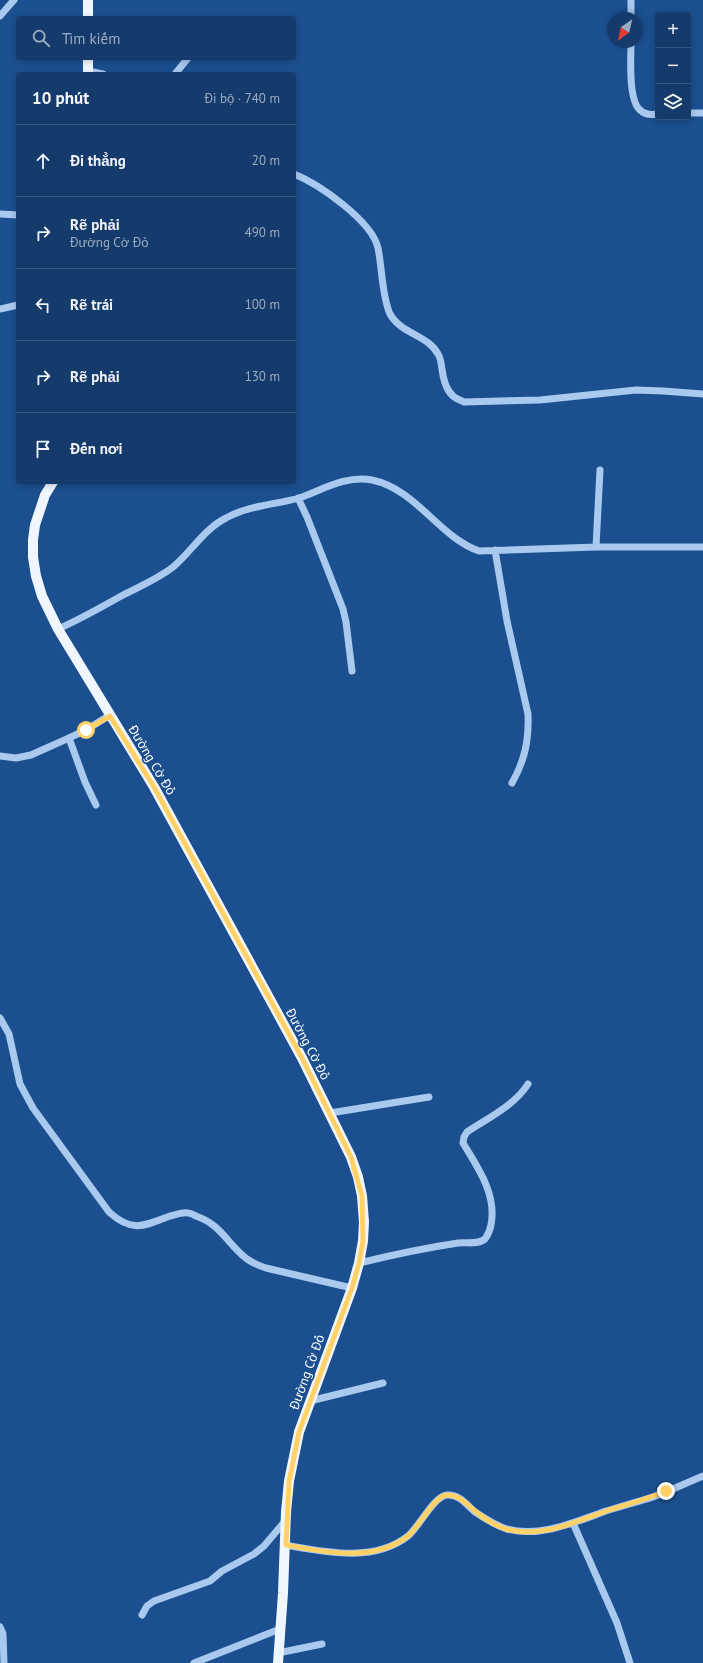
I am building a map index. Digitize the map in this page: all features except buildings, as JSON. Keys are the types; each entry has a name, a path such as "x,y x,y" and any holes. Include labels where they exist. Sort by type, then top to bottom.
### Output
{"main road":[{"path":"88,0 88,16"},
{"path":"88,60 88,72"},
{"name":"Đường Cờ Đỏ","path":"51,484 45,495 35,525 33,540 33,557 36,576 42,596 58,629 154,787 302,1058 351,1157 362,1196 363,1241 359,1263 352,1288 299,1432 289,1482 278,1658"}],"street":[{"path":"0,16 14,0"},
{"path":"631,0 631,12"},
{"path":"631,48 634,101 641,112 651,115 655,114"},
{"path":"177,72 186,60"},
{"path":"691,113 703,113"},
{"path":"296,175 305,178 362,220 372,233 378,248 386,299 390,313 402,327 428,342 435,348 440,356 443,375 447,386 453,396 458,399 464,402 540,400 636,390 663,390 703,394"},
{"path":"0,214 16,215"},
{"path":"0,309 16,305"},
{"path":"596,547 600,470"},
{"path":"58,629 77,621 172,567 201,538 224,518 238,512 298,498 348,480 372,480 386,485 404,495 456,539 468,547 479,551 596,547 703,547"},
{"path":"298,498 307,517 343,609 347,628 352,671"},
{"path":"495,550 507,621 528,714 529,729 527,746 521,768 512,783"},
{"path":"0,756 16,758 31,755 86,730 110,716"},
{"path":"69,738 85,782 96,805"},
{"path":"0,1018 9,1034 20,1084 33,1108 109,1212 119,1221 132,1226 143,1227 175,1214 188,1213 202,1218 217,1227 235,1248 255,1264 266,1268 352,1288"},
{"path":"359,1263 425,1249 460,1243 481,1242 485,1238 489,1232 492,1221 491,1198 481,1172 463,1143 464,1138 467,1132 510,1102 520,1094 528,1084"},
{"path":"330,1113 429,1097"},
{"path":"310,1401 383,1383"},
{"path":"286,1545 338,1553 362,1552 380,1549 409,1536 438,1499 446,1495 455,1496 475,1512 506,1529 527,1532 542,1530 573,1523 654,1496 703,1476"},
{"path":"142,1616 147,1606 154,1601 210,1581 222,1571 254,1554 264,1546 286,1520"},
{"path":"573,1523 617,1623 630,1663"},
{"path":"0,1627 3,1634 4,1663"},
{"path":"194,1663 280,1628"},
{"path":"278,1658 322,1644"}],"route":[{"path":"86,730 110,716 154,787 313,1079 351,1157 358,1177 362,1196 364,1222 363,1241 359,1263 352,1288 299,1432 289,1482 286,1512 286,1545 338,1553 362,1552 380,1549 409,1536 438,1499 446,1495 455,1496 475,1512 506,1529 527,1532 573,1523 666,1491"}]}
